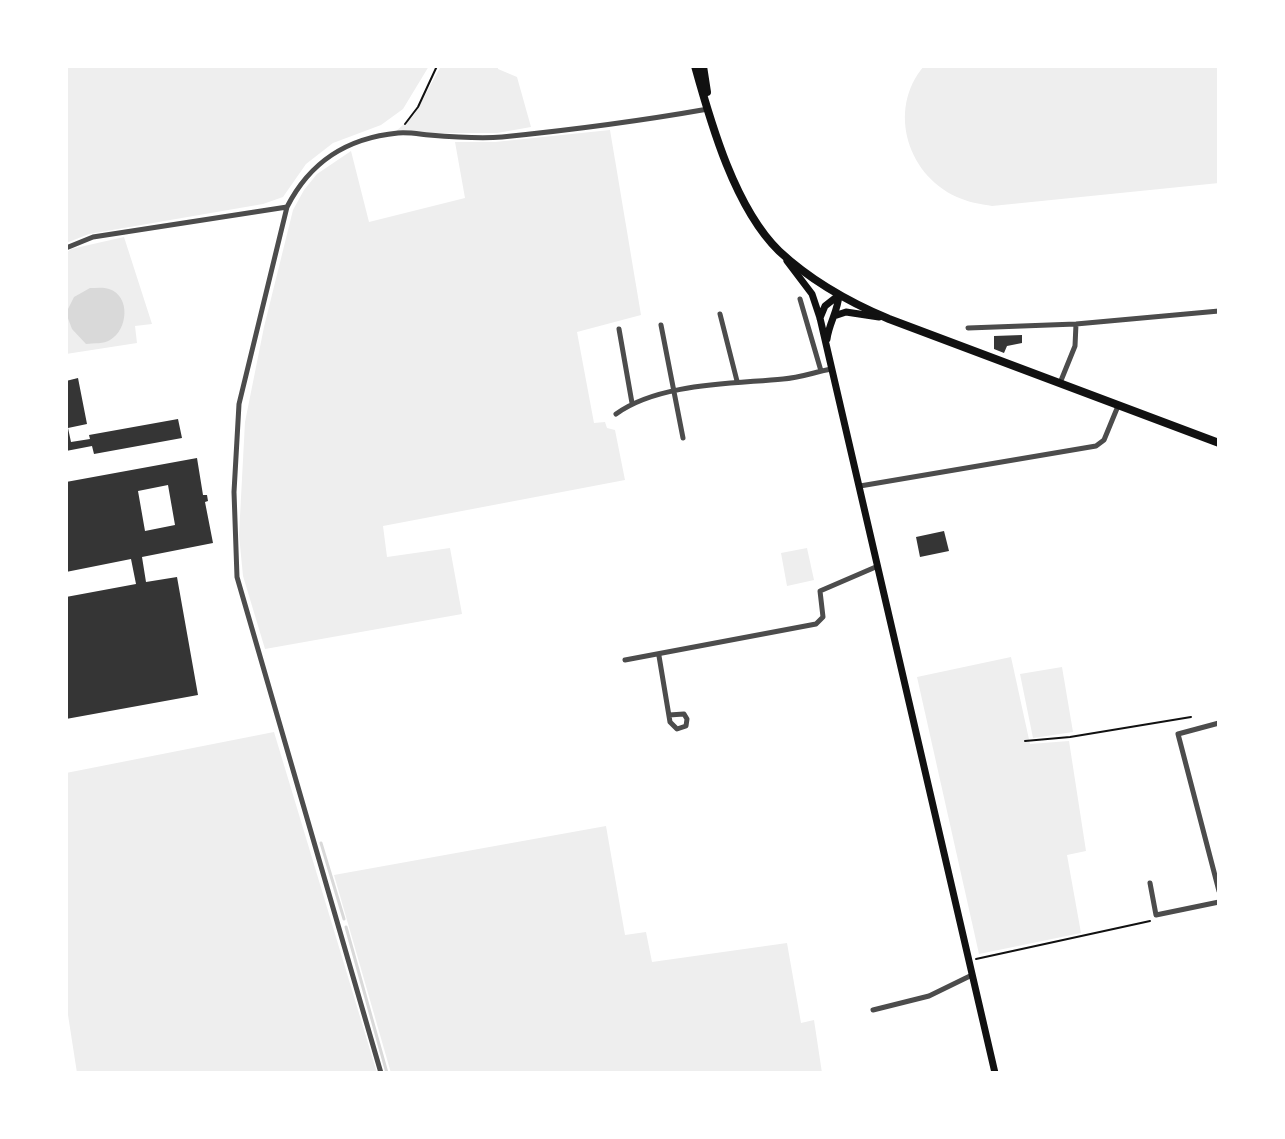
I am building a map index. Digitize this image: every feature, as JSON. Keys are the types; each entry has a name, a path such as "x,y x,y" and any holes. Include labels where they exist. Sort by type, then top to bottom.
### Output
{"main road":[{"path":"695,66 735,186 756,221 812,294 820,318 995,1073"},
{"path":"703,66 709,109"},
{"path":"779,251 839,295 889,319 1219,443"},
{"path":"827,345 829,326 839,295"},
{"path":"820,318 825,306 839,295"},
{"path":"834,316 846,312 889,319"}],"street":[{"path":"381,1073 237,577 234,492 239,404 287,207 305,177 331,154 356,143 399,133 499,137 709,109"},
{"path":"66,248 93,237 287,207"},
{"path":"800,299 821,371"},
{"path":"968,328 1076,324 1219,311"},
{"path":"720,314 737,381"},
{"path":"1059,384 1075,346 1076,324"},
{"path":"661,325 683,438"},
{"path":"619,329 632,403"},
{"path":"616,414 632,403 676,392 737,381 786,379 832,369"},
{"path":"860,486 1096,446 1104,440 1118,406"},
{"path":"625,660 659,656 819,623 823,616 819,594 822,590 879,566"},
{"path":"659,656 669,715"},
{"path":"1219,723 1178,734 1219,891"},
{"path":"1150,883 1156,915 1219,902"},
{"path":"873,1010 929,996 972,975"}],"path":[{"path":"399,133 418,107 437,66"},
{"path":"1025,741 1070,737 1191,717"},
{"path":"969,960 1151,921 1156,915"}],"shaded area":[{"path":"66,66 429,66 403,109 381,125 333,143 306,164 283,197 263,204 89,234 66,243"},
{"path":"441,66 498,66 498,69 517,77 531,127 497,133 394,133 414,115"},
{"path":"924,66 1219,66 1219,183 992,206 962,199 928,176 908,142 906,103"},
{"path":"610,130 641,315 577,332 594,423 605,422 607,428 615,430 625,480 383,526 387,557 450,548 462,614 265,649 243,576 239,535 245,422 264,327 293,210 304,190 317,174 351,151 369,222 465,198 455,142 495,142"},
{"path":"124,237 152,324 135,326 137,343 66,354 66,253 71,249"},
{"path":"90,288 109,289 116,293 124,306 124,313 121,329 110,340 86,344 72,329 66,313 74,297"},
{"path":"807,548 814,580 787,586 781,553"},
{"path":"1011,657 1030,744 1069,741 1086,851 1067,855 1081,933 979,954 917,677"},
{"path":"1062,667 1073,732 1033,738 1020,674"},
{"path":"274,732 377,1073 77,1073 66,1002 66,773"},
{"path":"606,826 625,935 646,932 652,962 787,943 801,1023 814,1020 822,1073 391,1073 334,875"}],"building":[{"path":"1022,335 1022,343 1007,346 1004,353 994,349 994,336"},
{"path":"78,378 87,424 68,428 71,442 90,439 89,435 178,419 182,438 94,454 92,446 66,451 66,381"},
{"path":"197,458 203,495 207,495 208,501 205,502 213,543 142,557 146,582 177,577 198,695 66,719 66,597 136,584 131,559 66,572 66,482","holes":["168,485 175,525 145,531 138,491"]},
{"path":"944,531 949,551 920,557 916,537"}],"waterway":[{"path":"321,843 344,919"},
{"path":"346,927 387,1073"}]}
